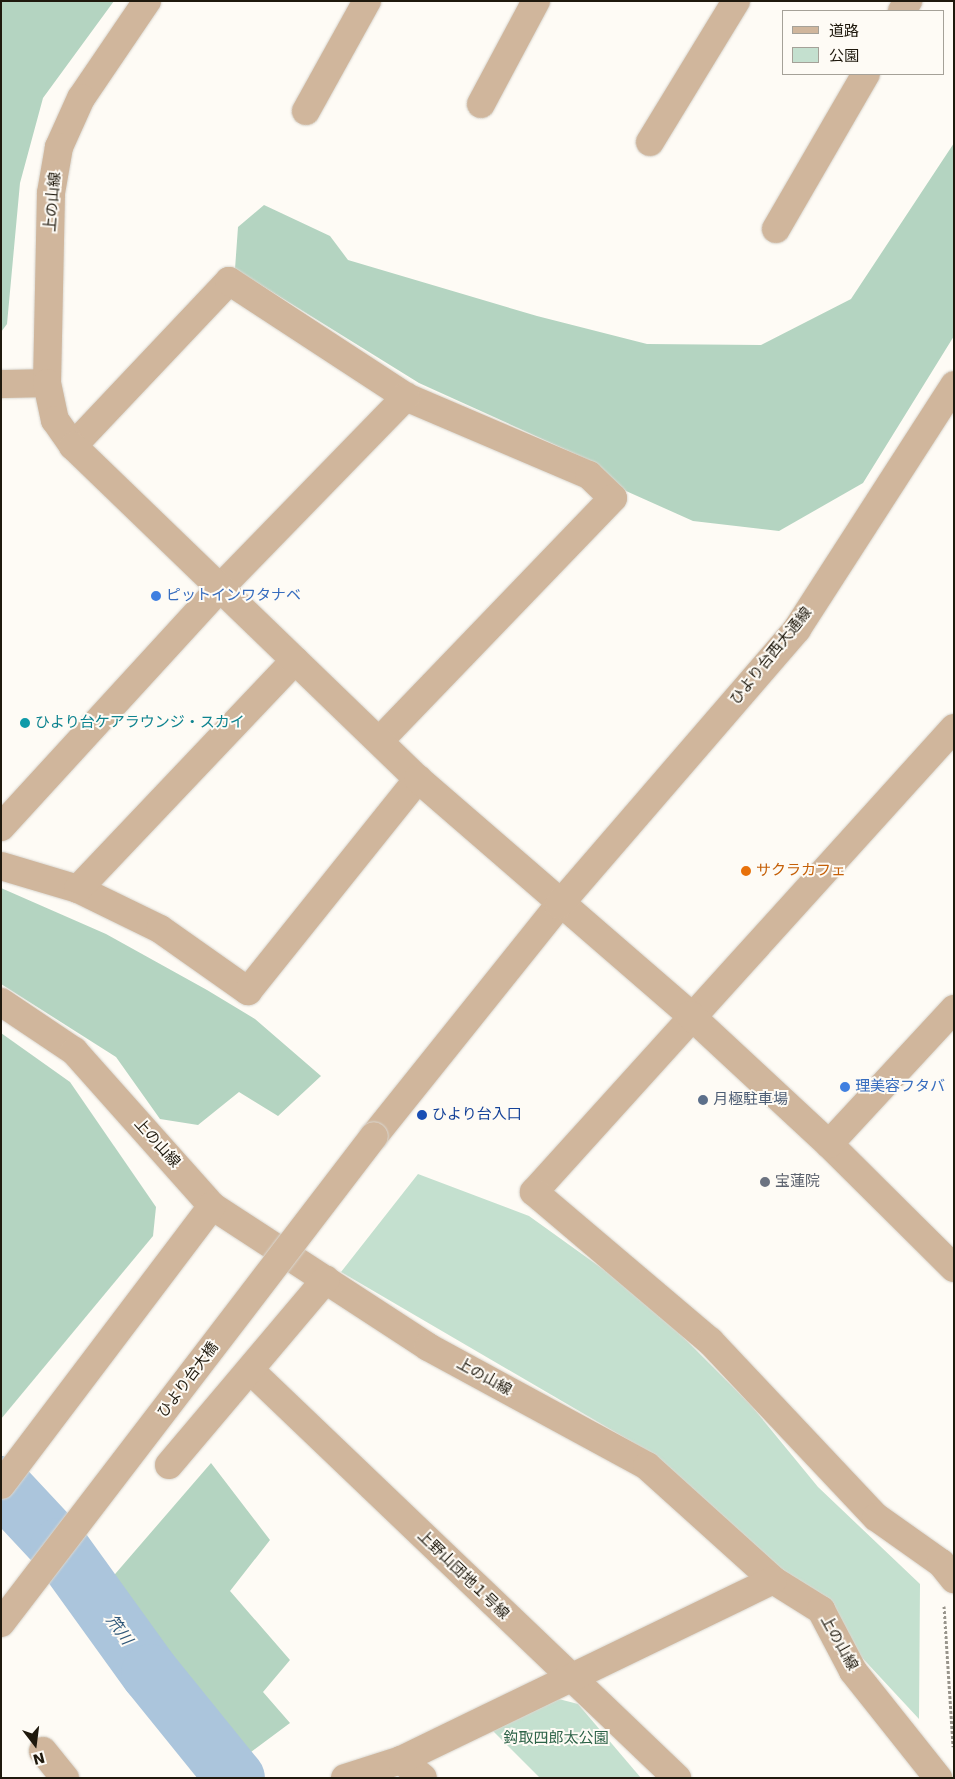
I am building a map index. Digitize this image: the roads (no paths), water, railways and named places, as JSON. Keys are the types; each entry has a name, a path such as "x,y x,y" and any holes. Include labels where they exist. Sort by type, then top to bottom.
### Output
{"street":[{"name":"上の山線","path":"147,1 81,98 59,147 51,193 47,383 55,420 73,446 380,740 418,779 559,905 690,1015 829,1144 954,1268"},
{"path":"306,111 367,1"},
{"path":"481,104 536,1"},
{"path":"650,142 736,1"},
{"path":"776,229 865,75"},
{"path":"73,446 229,281 406,397 589,475 613,498 380,740"},
{"path":"1,384 47,383"},
{"name":"ひより台西大通線","path":"374,1136 559,905 797,629 954,385"},
{"path":"1,826 220,588 406,397"},
{"path":"78,889 295,660"},
{"path":"947,1571 876,1518 710,1341 534,1192 690,1015 954,728"},
{"path":"1,866 78,889 160,929 248,990 418,779"},
{"name":"上の山線","path":"1,1002 74,1052 212,1206 428,1347 647,1466 773,1580 821,1610 853,1671 938,1778"},
{"path":"829,1144 954,1009"},
{"name":"ひより台大橋","path":"1,1623 374,1136"},
{"path":"1,1485 212,1206"},
{"path":"169,1465 326,1279"},
{"name":"上野山団地１号線","path":"250,1370 570,1678 677,1778"},
{"path":"345,1778 401,1760 773,1580"},
{"path":"43,1751 65,1778"},
{"path":"401,1760 423,1778"}],"waterway":[{"name":"笊川","path":"1,1485 59,1547 150,1673 235,1778"}],"place":[{"name":"ピットインワタナベ","path":"156,596"},
{"name":"ひより台ケアラウンジ・スカイ","path":"25,723"},
{"name":"サクラカフェ","path":"746,871"},
{"name":"理美容フタバ","path":"845,1087"},
{"name":"月極駐車場","path":"703,1100"},
{"name":"ひより台入口","path":"422,1115"},
{"name":"宝蓮院","path":"765,1182"}],"park label":[{"name":"鈎取四郎太公園","path":"556,1739"}]}
